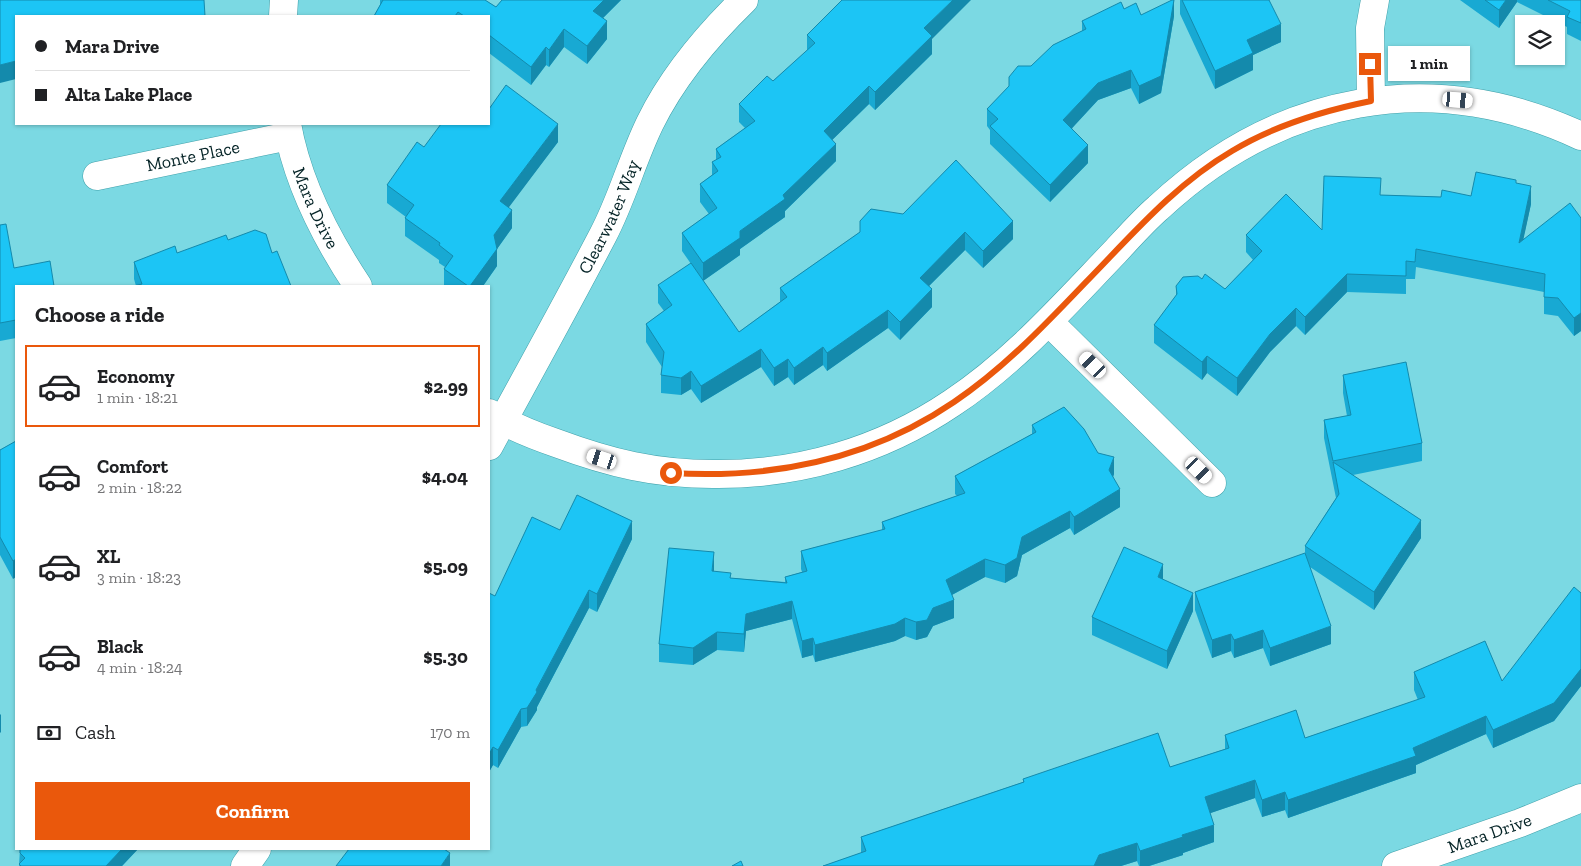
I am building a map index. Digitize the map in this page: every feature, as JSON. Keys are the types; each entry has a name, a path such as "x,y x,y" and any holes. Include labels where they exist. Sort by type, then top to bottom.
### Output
{"street":[{"path":"283,15 284,0"},
{"name":"Clearwater Way","path":"490,442 496,417 604,234 659,106 686,63 744,0"},
{"path":"1371,101 1370,28 1375,0"},
{"path":"496,417 551,441 602,459 654,471 688,474 736,474 804,466 841,456 905,432 928,419 976,386 1049,322 1155,210 1204,169 1256,137 1285,125 1344,107 1371,101 1421,98 1470,101 1529,114 1581,136"},
{"name":"Monte Place","path":"97,176 288,130"},
{"name":"Mara Drive","path":"288,130 305,184 315,208 337,252 357,285"},
{"path":"1049,322 1212,482"},
{"name":"Mara Drive","path":"1396,866 1520,823 1581,798"},
{"path":"246,866 256,850"}],"building":[{"path":"0,0 204,0 205,15 15,15 15,61 0,65"},
{"path":"383,0 485,0 496,7 502,0 604,0 593,11 607,21 587,46 564,29 549,50 546,47 531,67 490,36 490,15 462,15 458,12 456,15 375,15"},
{"path":"842,0 953,0 924,28 932,36 875,92 869,86 824,131 836,144 783,195 785,199 740,231 740,238 703,263 682,233 717,208 700,184 718,171 712,162 721,157 716,149 755,121 739,104 767,76 773,81 815,43 807,35"},
{"path":"1174,0 1161,76 1139,86 1131,70 1098,83 1063,120 1088,145 1050,185 990,126 998,119 987,109 1009,86 1009,77 1018,66 1031,66 1053,45 1086,29 1082,21 1121,2 1124,9 1136,3 1141,15"},
{"path":"1182,0 1269,0 1281,24 1247,40 1253,53 1215,71"},
{"path":"1485,0 1506,0 1499,10"},
{"path":"1548,0 1581,0 1581,23 1567,17 1570,11"},
{"path":"506,85 558,124 500,201 512,210 494,235 497,249 471,285 467,285 444,269 453,256 439,245 440,243 405,218 414,205 387,185 417,142 424,147 440,125 490,125 490,108"},
{"path":"956,160 1013,221 983,251 965,232 920,278 932,289 900,322 888,310 827,353 823,347 794,368 788,359 774,368 761,349 701,386 691,371 681,378 661,375 664,352 646,324 672,305 658,285 691,263 739,332 787,297 780,288 860,232 860,221 871,209 903,214"},
{"path":"1476,172 1516,180 1516,183 1531,186 1519,243 1570,203 1581,218 1581,313 1574,318 1558,298 1544,297 1545,274 1416,249 1415,262 1406,261 1406,276 1347,274 1305,317 1296,308 1270,334 1237,378 1207,356 1202,362 1154,325 1177,294 1176,286 1183,277 1198,276 1202,279 1205,274 1225,289 1262,251 1246,235 1286,194 1322,230 1324,176 1381,178 1380,195 1441,197 1442,190 1471,196"},
{"path":"6,224 14,268 50,261 54,285 15,285 15,320 0,323 0,225"},
{"path":"255,230 266,234 272,253 277,251 291,285 138,285 142,284 134,262 175,246 177,253 226,235 228,240"},
{"path":"1406,362 1422,443 1333,461 1324,420 1351,415 1343,375"},
{"path":"1064,407 1084,429 1098,453 1114,457 1109,470 1120,489 1074,517 1070,511 1022,537 1017,558 1005,565 985,559 946,580 954,600 933,608 927,620 916,622 905,618 895,624 815,645 813,638 802,641 792,601 746,614 744,634 717,632 693,648 659,644 669,548 714,552 712,571 731,573 730,578 787,583 785,577 807,571 801,551 885,529 882,522 965,493 955,476 1036,432 1032,425"},
{"path":"15,442 15,560 13,561 0,537 0,450"},
{"path":"1333,462 1421,520 1374,592 1305,546 1339,494"},
{"path":"577,495 632,521 597,594 589,590 536,690 537,692 527,708 521,709 498,750 493,747 490,752 490,594 495,596 532,517 560,530"},
{"path":"1124,547 1163,564 1158,577 1193,593 1167,651 1092,617"},
{"path":"1305,553 1331,626 1270,648 1263,630 1234,640 1231,634 1212,640 1195,592"},
{"path":"1574,587 1581,593 1581,669 1554,703 1493,730 1486,716 1413,748 1416,756 1288,800 1285,792 1262,800 1255,780 1205,797 1214,825 1140,851 1137,843 1099,855 1094,866 823,866 866,851 861,837 1024,782 1023,779 1158,733 1170,767 1229,748 1225,735 1296,710 1305,738 1425,697 1414,672 1485,641 1502,681"},
{"path":"20,850 121,850 106,866 21,866 19,864 25,858 20,853"},
{"path":"348,850 446,850 450,853 441,866 336,866"},
{"path":"741,861 743,866 732,866"}],"route":[{"path":"671,473 736,474 804,466 841,456 880,442 905,432 928,419 976,386 1002,365 1049,322 1155,210 1204,169 1256,137 1285,125 1315,115 1371,101 1370,64"}]}
